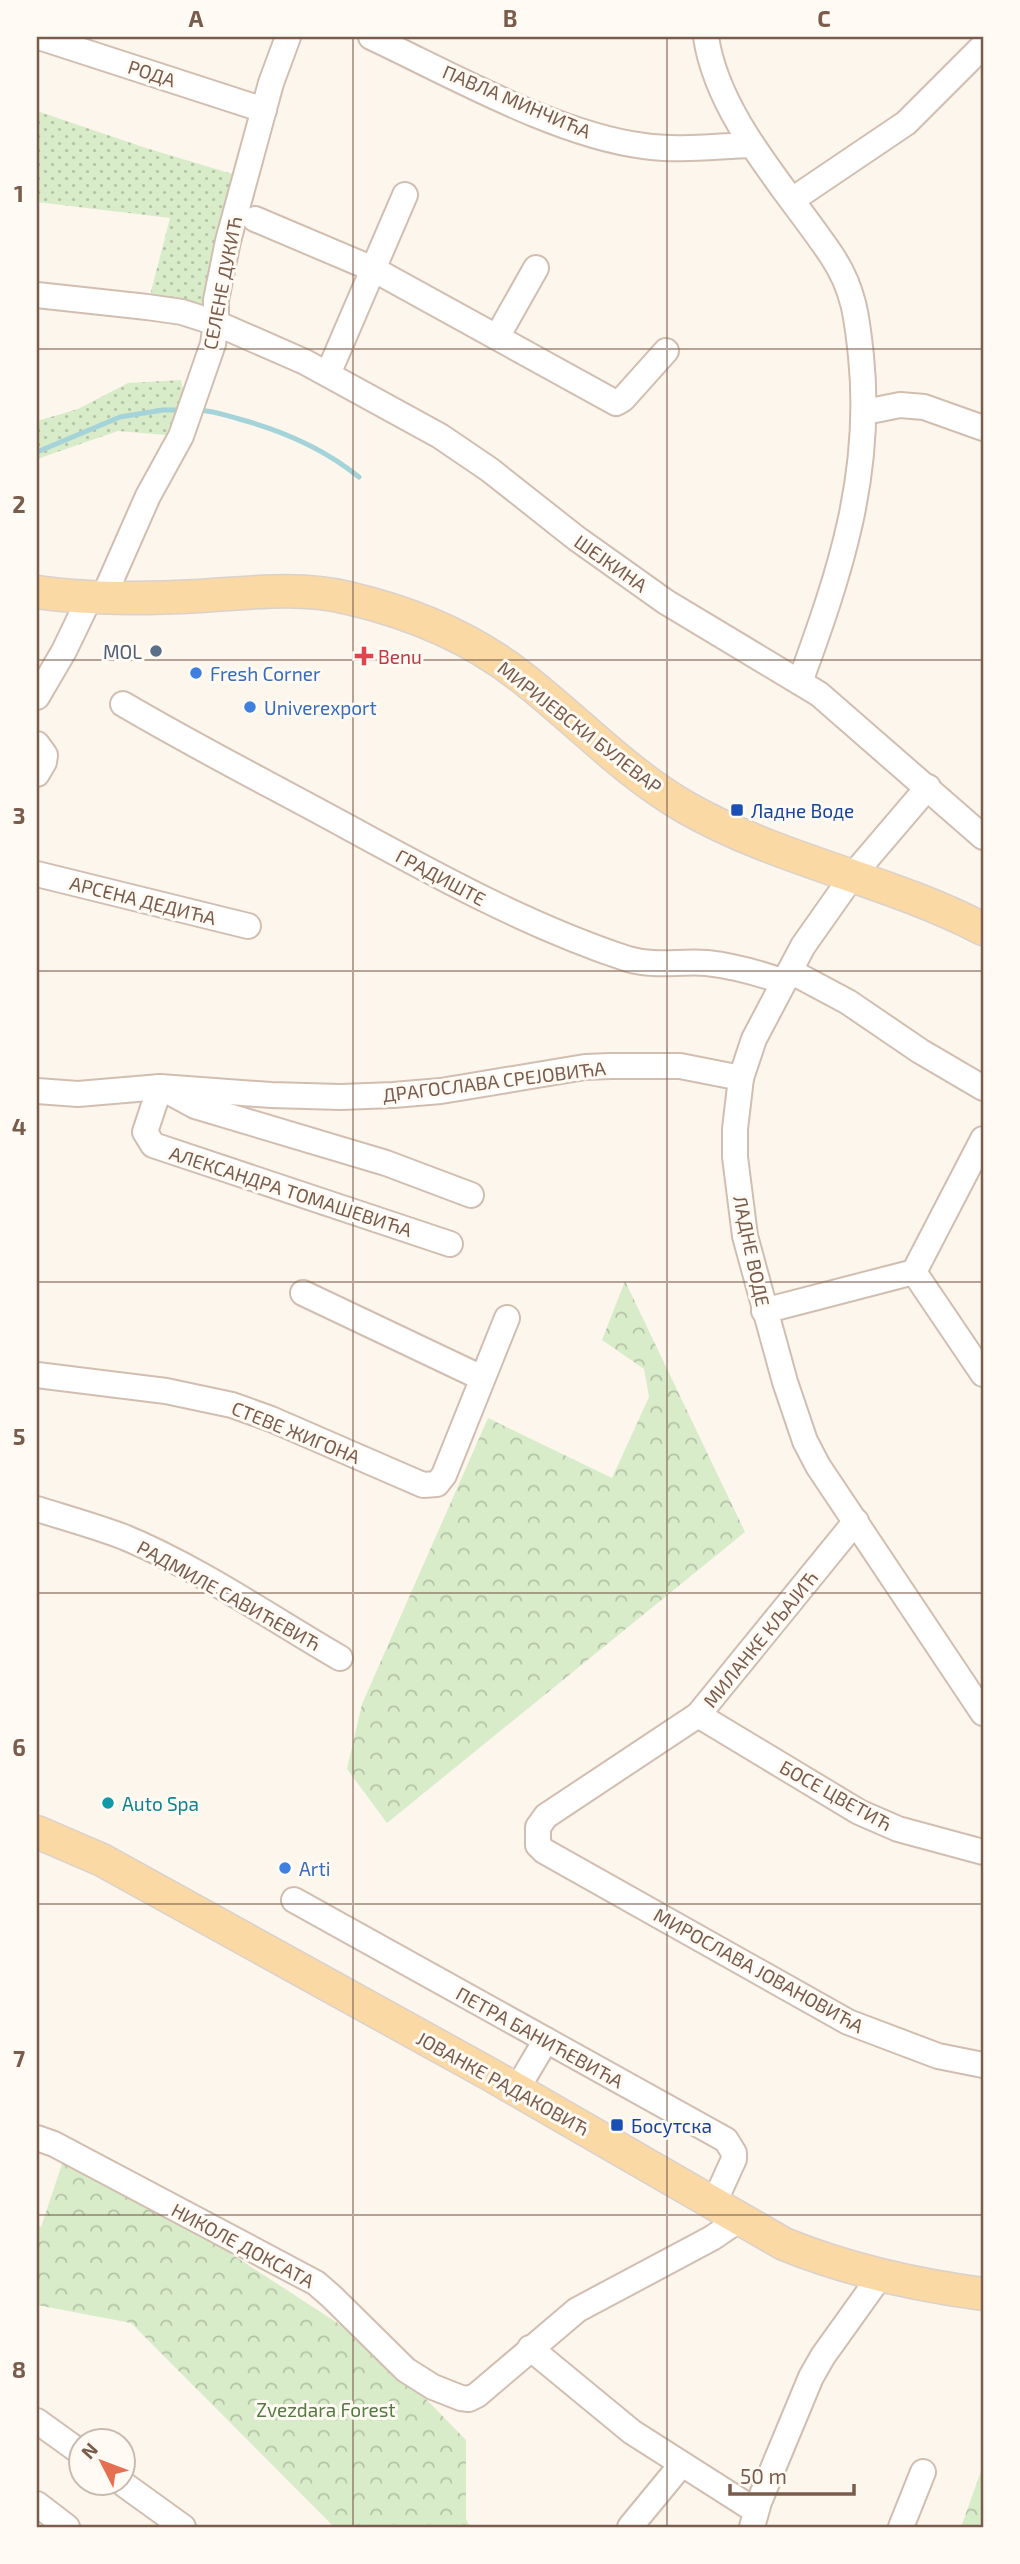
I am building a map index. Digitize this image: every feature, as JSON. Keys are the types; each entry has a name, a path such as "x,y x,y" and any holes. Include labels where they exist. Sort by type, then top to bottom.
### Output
{"main road":[{"name":"МИРИЈЕВСКИ БУЛЕВАР","path":"37,592 96,597 174,598 284,592 328,594 420,619 470,644 519,675 635,774 685,807 754,840 923,900 983,929"},
{"name":"ЈОВАНКЕ РАДАКОВИЋ","path":"37,1832 102,1860 517,2089 760,2231 806,2253 881,2275 983,2294"}],"street":[{"name":"РОДА","path":"39,37 264,110"},
{"name":"СЕЛЕНЕ ДУКИЋ","path":"37,697 96,597 186,424 213,344 221,272 264,110 288,37"},
{"name":"ПАВЛА МИНЧИЋА","path":"371,37 525,108 612,140 667,148 751,145"},
{"path":"706,37 715,70 751,145 848,282 859,335 865,412 854,506 834,586 800,682"},
{"path":"792,200 906,123 983,46"},
{"path":"328,374 405,195"},
{"path":"255,219 373,269 615,403 623,399 666,351"},
{"path":"497,337 536,268"},
{"name":"ШЕЈКИНА","path":"37,295 182,312 216,323 328,374 461,449 576,538 666,602 800,682 841,712 983,836"},
{"path":"865,412 910,405 924,407 983,428"},
{"name":"ГРАДИШТЕ","path":"123,704 185,741 435,875 532,922 630,959 656,965 714,964 765,975 787,976 848,1002 920,1051 983,1088"},
{"path":"37,744 45,755 37,774"},
{"name":"ЛАДНЕ ВОДЕ","path":"928,788 853,875 816,926 754,1039 741,1078 735,1129 735,1157 745,1236 764,1311 805,1441 818,1466 983,1713"},
{"name":"АРСЕНА ДЕДИЋА","path":"37,874 248,926"},
{"name":"ДРАГОСЛАВА СРЕЈОВИЋА","path":"37,1091 78,1094 160,1087 271,1095 393,1095 441,1091 585,1067 611,1066 680,1066 741,1078"},
{"path":"160,1087 182,1101 213,1112 386,1163 471,1195"},
{"name":"АЛЕКСАНДРА ТОМАШЕВИЋА","path":"160,1087 145,1132 153,1145 450,1244"},
{"path":"764,1311 914,1272 983,1139"},
{"path":"914,1272 983,1374"},
{"path":"303,1293 482,1378"},
{"name":"СТЕВЕ ЖИГОНА","path":"37,1375 166,1391 232,1405 271,1419 404,1478 430,1486 437,1484 444,1475 507,1318"},
{"name":"РАДМИЛЕ САВИЋЕВИЋ","path":"37,1509 89,1524 163,1556 340,1657"},
{"name":"МИЛАНКЕ КЉАЈИЋ","path":"544,1851 538,1845 537,1836 538,1827 546,1816 698,1715 856,1521"},
{"name":"БОСЕ ЦВЕТИЋ","path":"698,1715 859,1812 898,1829 983,1852"},
{"name":"МИРОСЛАВА ЈОВАНОВИЋА","path":"544,1851 848,2022 938,2056 983,2065"},
{"name":"ПЕТРА БАНИЋЕВИЋА","path":"294,1900 726,2140 734,2153 727,2211"},
{"path":"517,2089 545,2040"},
{"name":"НИКОЛЕ ДОКСАТА","path":"37,2138 54,2144 316,2283 405,2370 433,2387 461,2398 474,2397 577,2310 712,2238 727,2211"},
{"path":"530,2348 602,2409 754,2519 818,2363 881,2275"},
{"path":"37,2421 66,2442"},
{"path":"630,2527 681,2465"},
{"path":"901,2527 923,2472"},
{"path":"136,2493 183,2527"},
{"path":"37,2504 67,2527"}],"green space":[{"path":"37,111 246,178 216,323 147,307 170,218 37,202"},
{"path":"181,380 184,394 166,435 118,431 37,459 37,421 78,409 128,383"},
{"path":"625,1281 745,1532 387,1823 347,1769 362,1704 488,1418 612,1478 649,1397 644,1369 602,1340"},
{"name":"Zvezdara Forest","path":"64,2158 196,2231 376,2348 466,2440 466,2519 470,2527 334,2527 131,2323 37,2305 37,2225 41,2227"},
{"path":"983,2464 983,2527 961,2527 981,2471"}],"waterway":[{"path":"37,452 120,417 163,410 183,410"},
{"path":"197,410 223,414 287,435 331,457 359,477"}],"place":[{"name":"MOL","path":"156,651"},
{"name":"Benu","path":"364,656"},
{"name":"Fresh Corner","path":"196,673"},
{"name":"Univerexport","path":"250,707"},
{"name":"Ладне Воде","path":"737,810"},
{"name":"Auto Spa","path":"108,1803"},
{"name":"Arti","path":"285,1868"},
{"name":"Босутска","path":"617,2125"}]}
